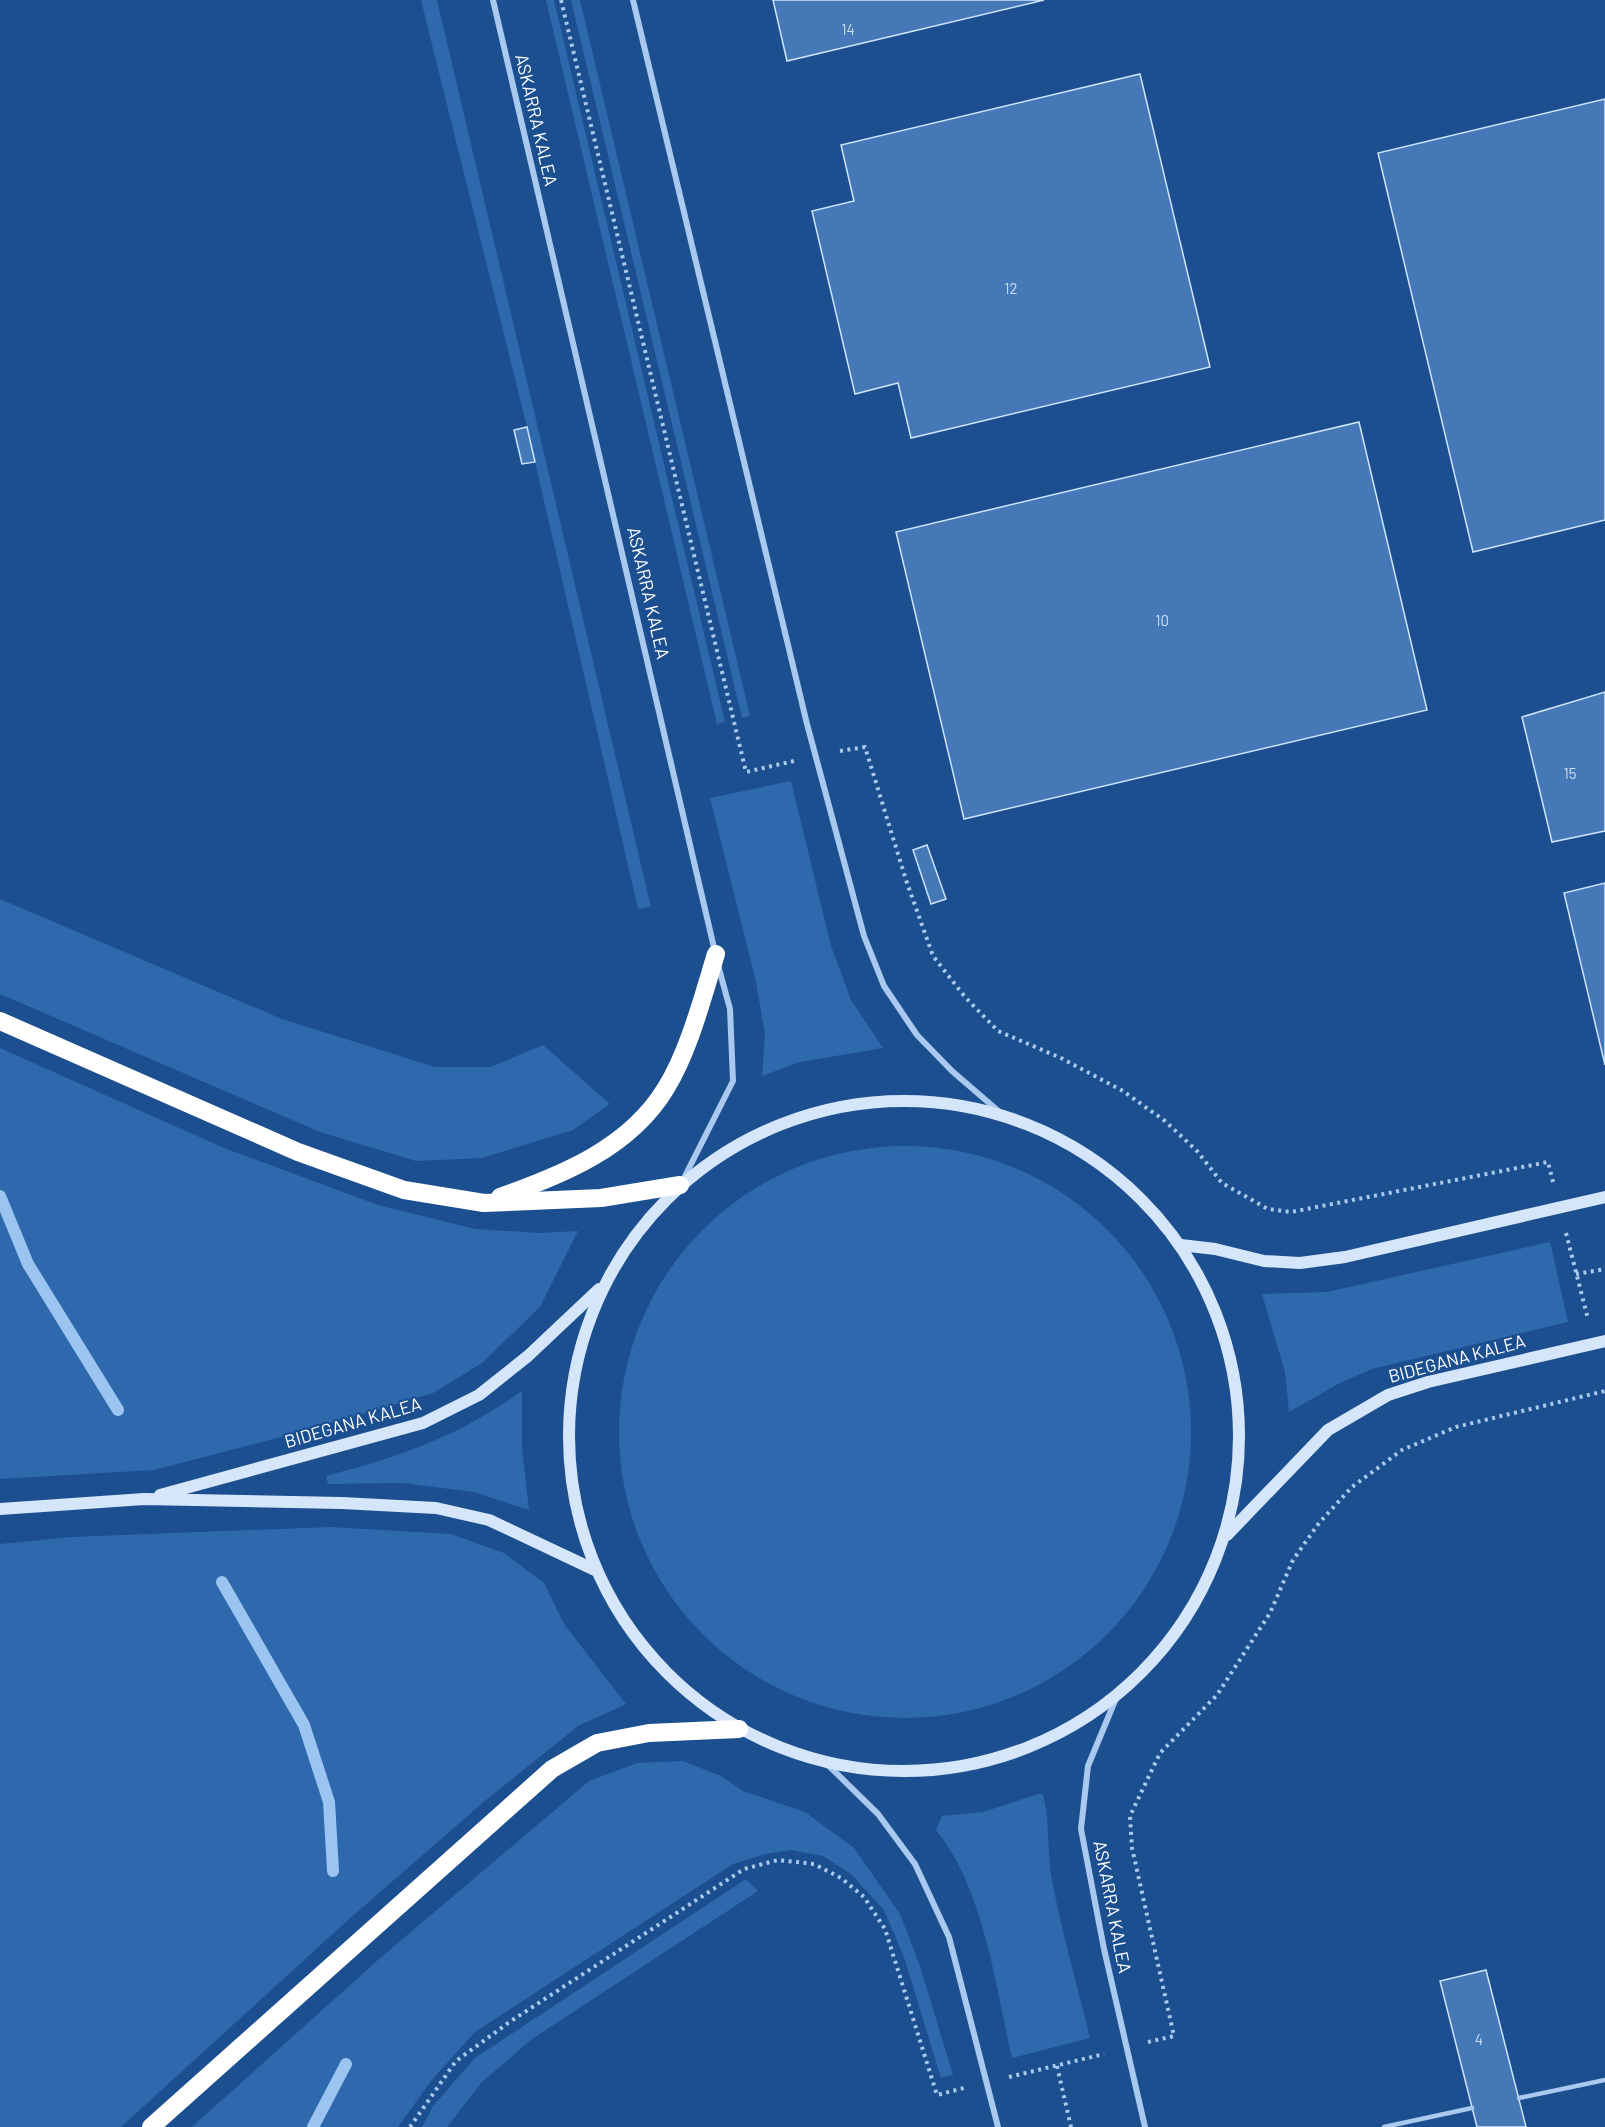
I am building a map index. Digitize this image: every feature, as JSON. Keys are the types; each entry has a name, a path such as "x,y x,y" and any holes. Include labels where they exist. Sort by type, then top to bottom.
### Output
{"highway":[{"path":"484,1203 588,1161 629,1132 666,1089 695,1023 716,954"},
{"path":"0,1021 298,1152 404,1190 484,1203 601,1198 680,1185"},
{"path":"151,2127 552,1769 597,1743 649,1733 739,1729"}],"street":[{"name":"ASKARRA KALEA","path":"493,0 729,1009 733,1081 680,1185"},
{"path":"633,0 814,756 864,936 884,986 917,1035 952,1071 1003,1116"},
{"path":"889,1100 947,1103 1003,1116 1055,1136 1103,1165 1145,1202 1181,1245 1217,1312 1237,1386 1240,1462 1226,1536 1194,1605 1164,1650 1117,1696 1052,1738 980,1763 903,1772 826,1763 739,1729 680,1687 631,1633 595,1570 576,1514 567,1457 569,1398 581,1341 602,1286 636,1232 680,1185 726,1151 778,1125 833,1108 889,1100"},
{"path":"1181,1245 1215,1249 1264,1261 1300,1263 1345,1257 1605,1197"},
{"name":"BIDEGANA KALEA","path":"144,1499 423,1423 479,1395 528,1356 602,1286"},
{"name":"BIDEGANA KALEA","path":"1226,1536 1328,1430 1388,1395 1428,1382 1600,1342"},
{"name":"BIDEGANA KALEA","path":"0,1509 144,1499 342,1503 436,1508 489,1520 595,1570"},
{"name":"ASKARRA KALEA","path":"1117,1696 1088,1766 1081,1829 1104,1949 1145,2127"},
{"path":"826,1763 878,1814 915,1864 949,1937 998,2127"}],"lane":[{"path":"1519,2098 1605,2080"},
{"path":"1384,2127 1472,2108"}],"path":[{"path":"561,0 746,772 865,747 906,880 933,956 965,997 998,1031 1061,1058 1123,1090 1165,1121 1197,1151 1222,1183 1268,1209 1291,1212 1548,1162 1576,1274 1600,1342"},
{"path":"1576,1274 1605,1269"},
{"path":"410,2127 456,2061 511,2021 744,1869 778,1860 814,1864 841,1878 864,1897 885,1929 937,2095 1174,2036 1132,1848 1130,1816 1160,1753 1217,1695 1245,1655 1270,1613 1293,1560 1319,1523 1352,1486 1402,1450 1456,1426 1605,1391"},
{"path":"1057,2066 1071,2127"}],"shaded area":[{"path":"421,0 437,0 651,907 638,909 527,427"},
{"path":"546,0 554,0 725,722 717,724"},
{"path":"571,0 580,0 750,716 742,718"},
{"path":"791,781 831,946 851,1000 883,1048 800,1062 762,1076 765,1035 756,982 710,798"},
{"path":"0,899 282,1019 435,1067 491,1067 543,1045 610,1104 573,1130 482,1158 416,1161 320,1132 0,994"},
{"path":"0,1048 224,1148 378,1205 475,1229 539,1233 578,1231 540,1307 482,1363 433,1393 308,1430 154,1470 0,1479"},
{"path":"905,1146 933,1147 961,1152 988,1158 1014,1168 1064,1194 1107,1230 1143,1273 1169,1323 1179,1349 1185,1376 1190,1404 1190,1460 1185,1488 1179,1515 1169,1541 1143,1591 1107,1634 1064,1670 1014,1696 988,1706 961,1712 933,1717 905,1718 877,1717 849,1712 822,1706 796,1696 746,1670 703,1634 667,1591 641,1541 631,1515 625,1488 620,1460 619,1432 620,1404 625,1376 631,1349 641,1323 667,1273 703,1230 746,1194 796,1168 822,1158 849,1152 877,1147"},
{"path":"1550,1242 1568,1322 1372,1369 1340,1383 1289,1412 1285,1372 1262,1294 1327,1292"},
{"path":"522,1391 522,1447 529,1510 474,1492 402,1483 328,1484 326,1476 428,1443 474,1421"},
{"path":"330,1527 451,1534 504,1553 544,1583 564,1624 626,1704 578,1726 486,1800 348,1920 121,2127 0,2127 0,1544 71,1537"},
{"path":"683,1761 721,1776 743,1791 805,1812 854,1848 900,1914 920,1966 953,2075 941,2078 904,1957 884,1910 851,1874 823,1856 791,1850 765,1854 733,1864 475,2032 431,2081 398,2127 192,2127 379,1959 589,1781 637,1763"},
{"path":"1042,1793 1046,1809 1050,1866 1055,1896 1090,2038 1012,2058 986,1938 977,1909 966,1880 936,1830 942,1816 983,1812"},
{"path":"746,1879 758,1891 532,2039 482,2082 447,2127 422,2127 433,2106 475,2058"}],"building":[{"path":"773,0 1044,0 787,61"},
{"path":"1140,74 1210,367 911,438 898,383 855,394 812,211 854,201 841,145"},
{"path":"1605,99 1605,520 1473,552 1378,153"},
{"path":"1359,422 1427,710 964,819 896,532"},
{"path":"527,427 535,462 522,464 514,430"},
{"path":"1605,692 1605,831 1552,842 1522,717"},
{"path":"927,845 946,899 931,904 913,850"},
{"path":"1605,883 1605,1065 1564,893"},
{"path":"1486,1970 1526,2127 1477,2127 1440,1981"}],"waterway":[{"path":"0,1196 28,1264 118,1410"},
{"path":"222,1582 304,1725 329,1802 333,1871"},
{"path":"313,2127 346,2064"}]}
